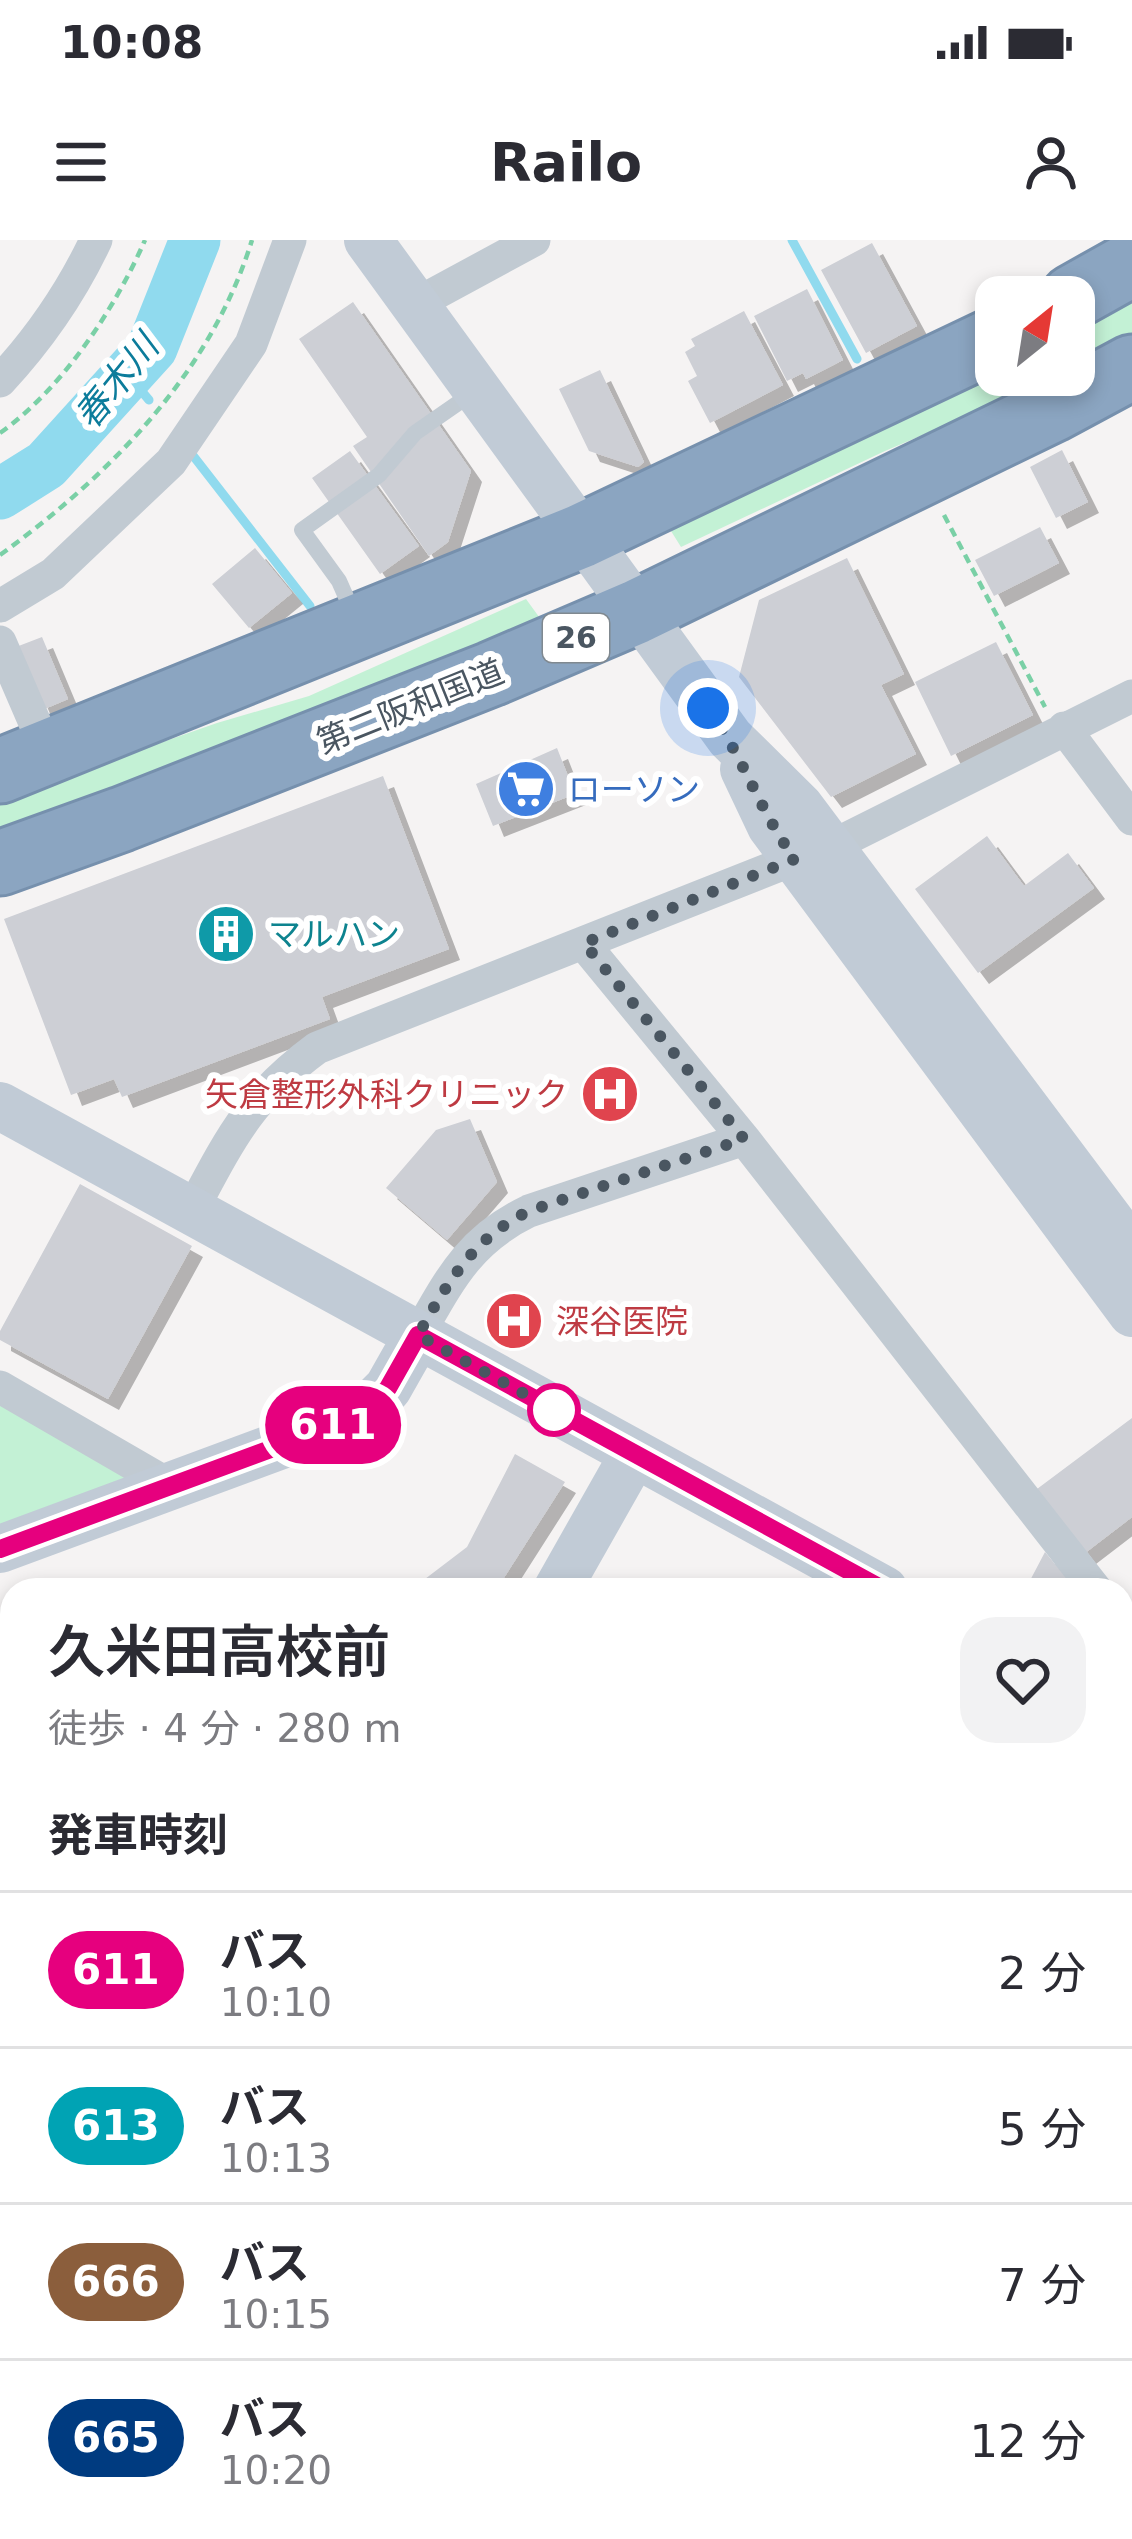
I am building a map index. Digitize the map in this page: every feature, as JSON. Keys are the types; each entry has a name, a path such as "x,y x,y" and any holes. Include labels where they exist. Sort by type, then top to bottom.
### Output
{"highway":[{"path":"1095,285 1132,264"},
{"path":"24,762 581,536 975,349"},
{"name":"第二阪和国道","path":"0,862 122,819 636,612 1132,367"}],"street":[{"path":"0,381 34,345 96,240"},
{"path":"0,606 53,574 171,462 251,344 290,240"},
{"path":"368,240 730,738 799,806 813,853 1132,1313"},
{"path":"414,305 534,240"},
{"path":"0,642 24,762"},
{"path":"191,1212 256,1100 317,1048 813,853 1132,696"},
{"path":"1064,728 1132,819"},
{"path":"813,853 1132,1250"},
{"path":"584,943 744,1139 1087,1578"},
{"path":"2,1109 862,1578"},
{"path":"0,1549 360,1416 388,1388 456,1268 501,1225 529,1211 744,1139"},
{"path":"0,1387 171,1486"},
{"path":"574,1578 634,1454"}],"lane":[{"path":"359,627 339,581 302,530 380,475 415,433 476,391"}],"path":[{"path":"0,433 84,346 128,277 145,240"},
{"path":"0,555 122,454 186,375 218,319 252,240"},
{"path":"114,269 128,277"},
{"path":"939,506 1049,715 1064,728"}],"green space":[{"path":"1132,292 1132,339 1095,359 1095,312"},
{"path":"975,373 975,396 1015,396 681,547 666,523"},
{"path":"526,599 542,621 201,765 0,829 0,799 309,696"},
{"path":"0,1395 127,1477 0,1531"}],"building":[{"path":"872,243 917,326 866,353 821,270"},
{"path":"807,289 843,360 806,379 803,373 787,381 754,316"},
{"path":"353,302 471,471 448,542 429,556 353,446 367,437 299,339"},
{"path":"744,311 783,385 710,423 688,381 697,376 685,352 695,346 691,339"},
{"path":"600,370 644,462 638,467 589,451 559,389"},
{"path":"1062,450 1088,502 1056,518 1030,467"},
{"path":"350,451 419,546 380,574 312,478"},
{"path":"1040,527 1059,563 994,596 975,560"},
{"path":"255,548 292,593 249,628 212,584"},
{"path":"847,558 904,674 881,685 916,754 831,797 739,677 759,600"},
{"path":"42,637 68,699 42,710 16,647"},
{"path":"996,642 1033,715 951,756 915,682"},
{"name":"ローソン","path":"557,748 575,794 493,826 476,784"},
{"name":"マルハン","path":"383,776 449,949 322,997 330,1019 122,1097 114,1079 71,1095 4,919"},
{"path":"987,836 1024,886 1068,853 1094,888 978,973 915,889"},
{"path":"470,1119 497,1182 447,1240 386,1188 436,1130"},
{"path":"80,1184 192,1246 108,1399 0,1340 0,1331"},
{"path":"1132,1418 1132,1517 1085,1553 1037,1489"},
{"path":"515,1454 565,1482 504,1578 426,1578 467,1547"},
{"path":"1045,1552 1066,1578 1031,1578"}],"waterway":[{"name":"春木川","path":"0,494 46,465 152,348 195,240"},
{"path":"792,240 857,359"},
{"path":"128,375 149,400"},
{"path":"191,453 310,606"}],"bus line":[{"name":"611","path":"0,1549 360,1416 388,1388 418,1335 862,1578"}],"place":[{"name":"ローソン","path":"526,789"},
{"name":"マルハン","path":"226,934"},
{"name":"矢倉整形外科クリニック","path":"610,1094"},
{"name":"深谷医院","path":"514,1321"}],"route":[{"path":"554,1410 557,1412 418,1335 456,1268 501,1225 529,1211 744,1139 584,943 795,859 771,826 730,738 708,708"}]}
